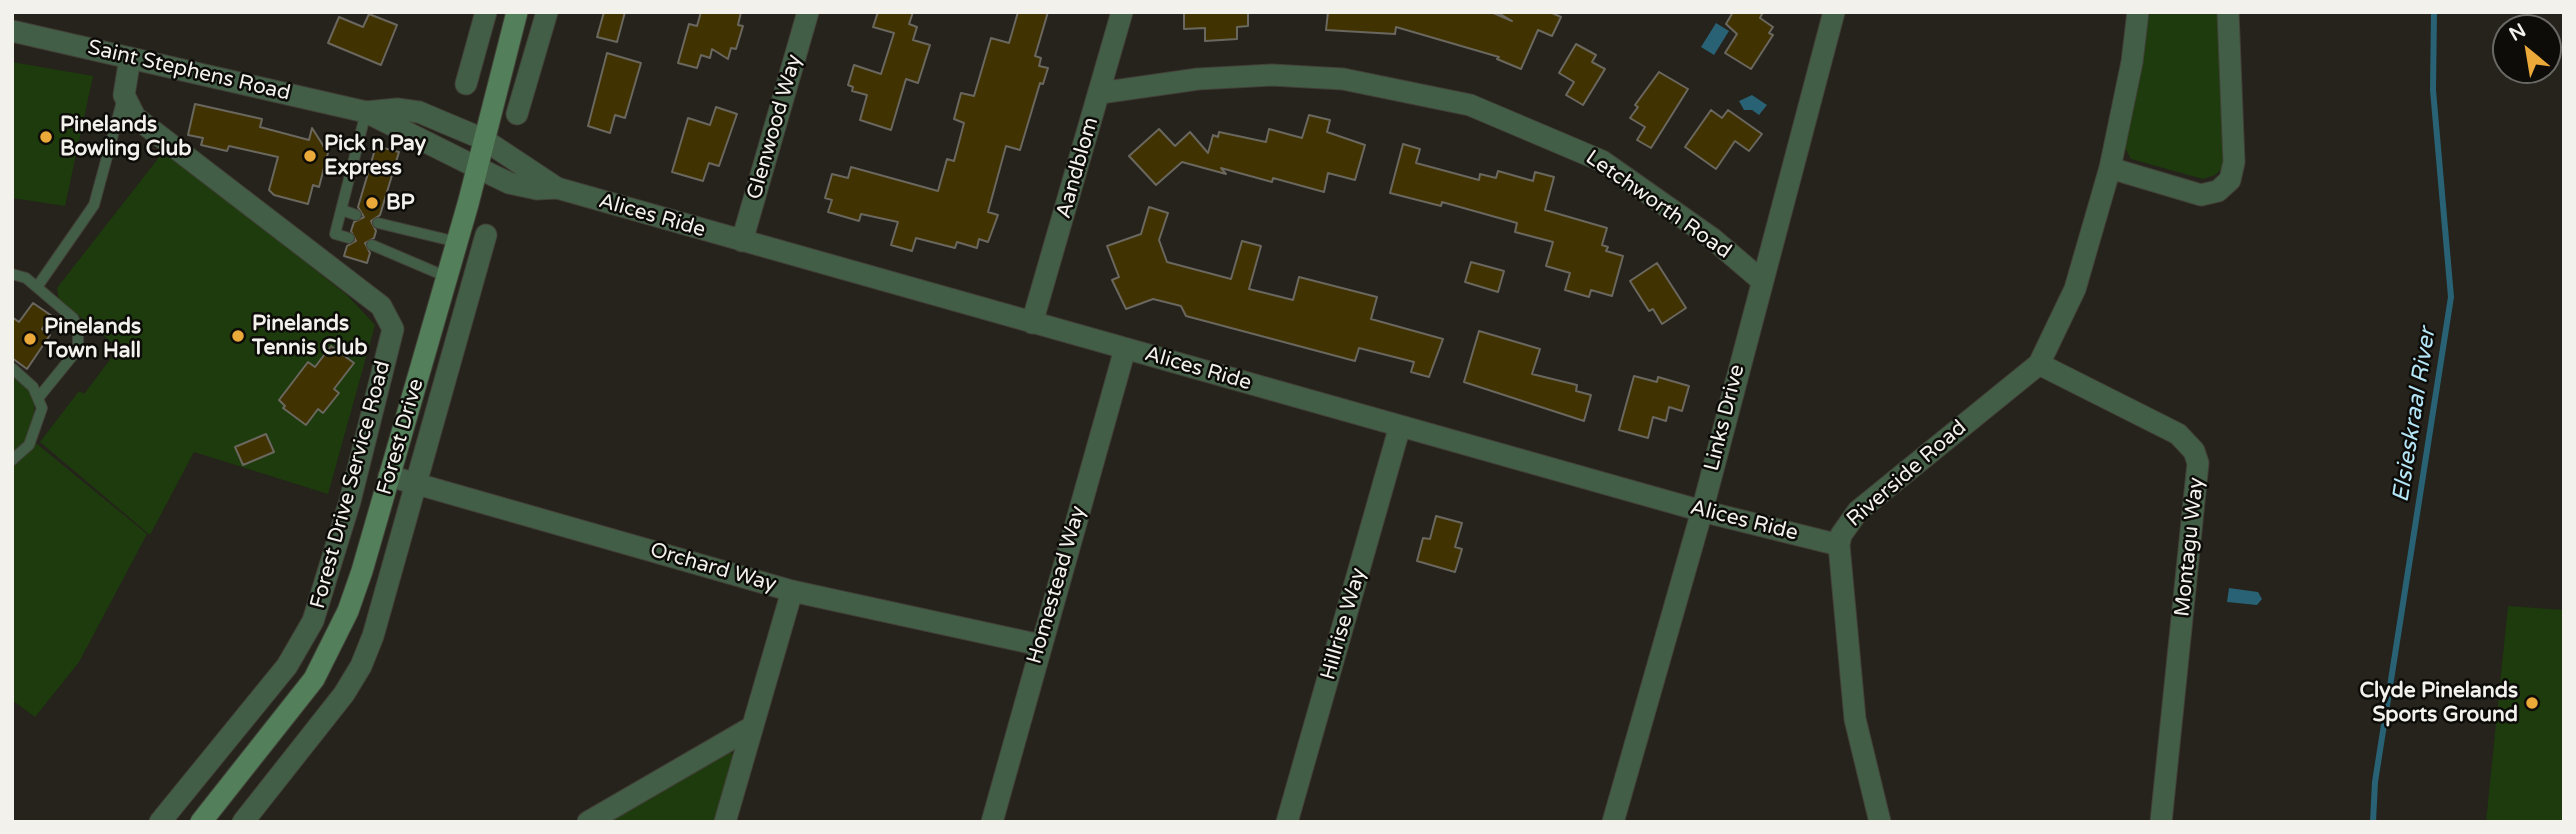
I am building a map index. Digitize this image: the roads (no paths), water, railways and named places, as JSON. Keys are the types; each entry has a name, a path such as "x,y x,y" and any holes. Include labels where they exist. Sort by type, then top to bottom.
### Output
{"main road":[{"name":"Forest Drive","path":"201,822 314,680 335,640 362,571 457,242 517,12"}],"street":[{"path":"466,84 486,12"},
{"path":"517,114 547,12"},
{"name":"Glenwood Way","path":"743,242 807,12"},
{"name":"Aandblom","path":"1032,323 1122,12"},
{"name":"Links Drive","path":"1612,822 1702,511 1834,12"},
{"name":"Riverside Road","path":"1880,822 1855,719 1839,545 1845,526 1858,511 2039,364 2075,289 2110,168 2138,12"},
{"path":"2110,168 2202,195 2218,191 2230,180 2234,162 2228,12"},
{"name":"Saint Stephens Road","path":"12,31 366,112 477,167"},
{"path":"124,94 130,58"},
{"name":"Letchworth Road","path":"1100,93 1198,79 1272,75 1343,79 1470,105 1602,161 1713,239 1761,280"},
{"name":"Forest Drive Service Road","path":"124,94 135,117 146,128 381,306 391,319 393,328 350,501 313,621 287,666 160,822"},
{"name":"Saint Stephens Road","path":"366,112 397,109 419,112 484,139"},
{"name":"Alices Ride","path":"484,139 557,188 1702,511 1839,545"},
{"name":"Alices Ride","path":"477,167 509,183 537,189 557,188"},
{"path":"243,822 344,694 361,666 373,636 486,235"},
{"name":"Homestead Way","path":"992,822 1125,349"},
{"name":"Montagu Way","path":"2039,364 2178,434 2194,451 2198,463 2161,822"},
{"name":"Hillrise Way","path":"1287,822 1400,426"},
{"name":"Orchard Way","path":"389,476 792,591 1040,645"},
{"path":"725,822 792,591"},
{"path":"588,822 752,727"}],"lane":[{"path":"37,287 94,205 124,94"},
{"path":"349,238 335,234 366,112"},
{"path":"342,210 356,215"},
{"path":"378,222 457,242"},
{"path":"372,245 447,277"},
{"path":"12,274 26,278 73,318 80,338 78,349 39,397"},
{"path":"12,368 26,377 39,397 41,408 29,445 12,460"}],"water":[{"path":"1716,23 1729,31 1714,55 1701,47"},
{"path":"1752,95 1767,105 1759,115 1752,110 1744,110 1739,101"},
{"path":"2229,588 2258,592 2262,599 2257,605 2227,602"}],"waterway":[{"name":"Elsieskraal River","path":"2373,822 2375,782 2451,297 2433,90 2434,12"}],"place":[{"name":"Pinelands Bowling Club","path":"46,137"},
{"name":"Pick n Pay Express","path":"310,156"},
{"name":"BP","path":"372,203"},
{"name":"Pinelands Tennis Club","path":"238,336"},
{"name":"Pinelands Town Hall","path":"30,339"},
{"name":"Clyde Pinelands Sports Ground","path":"2532,703"}]}
